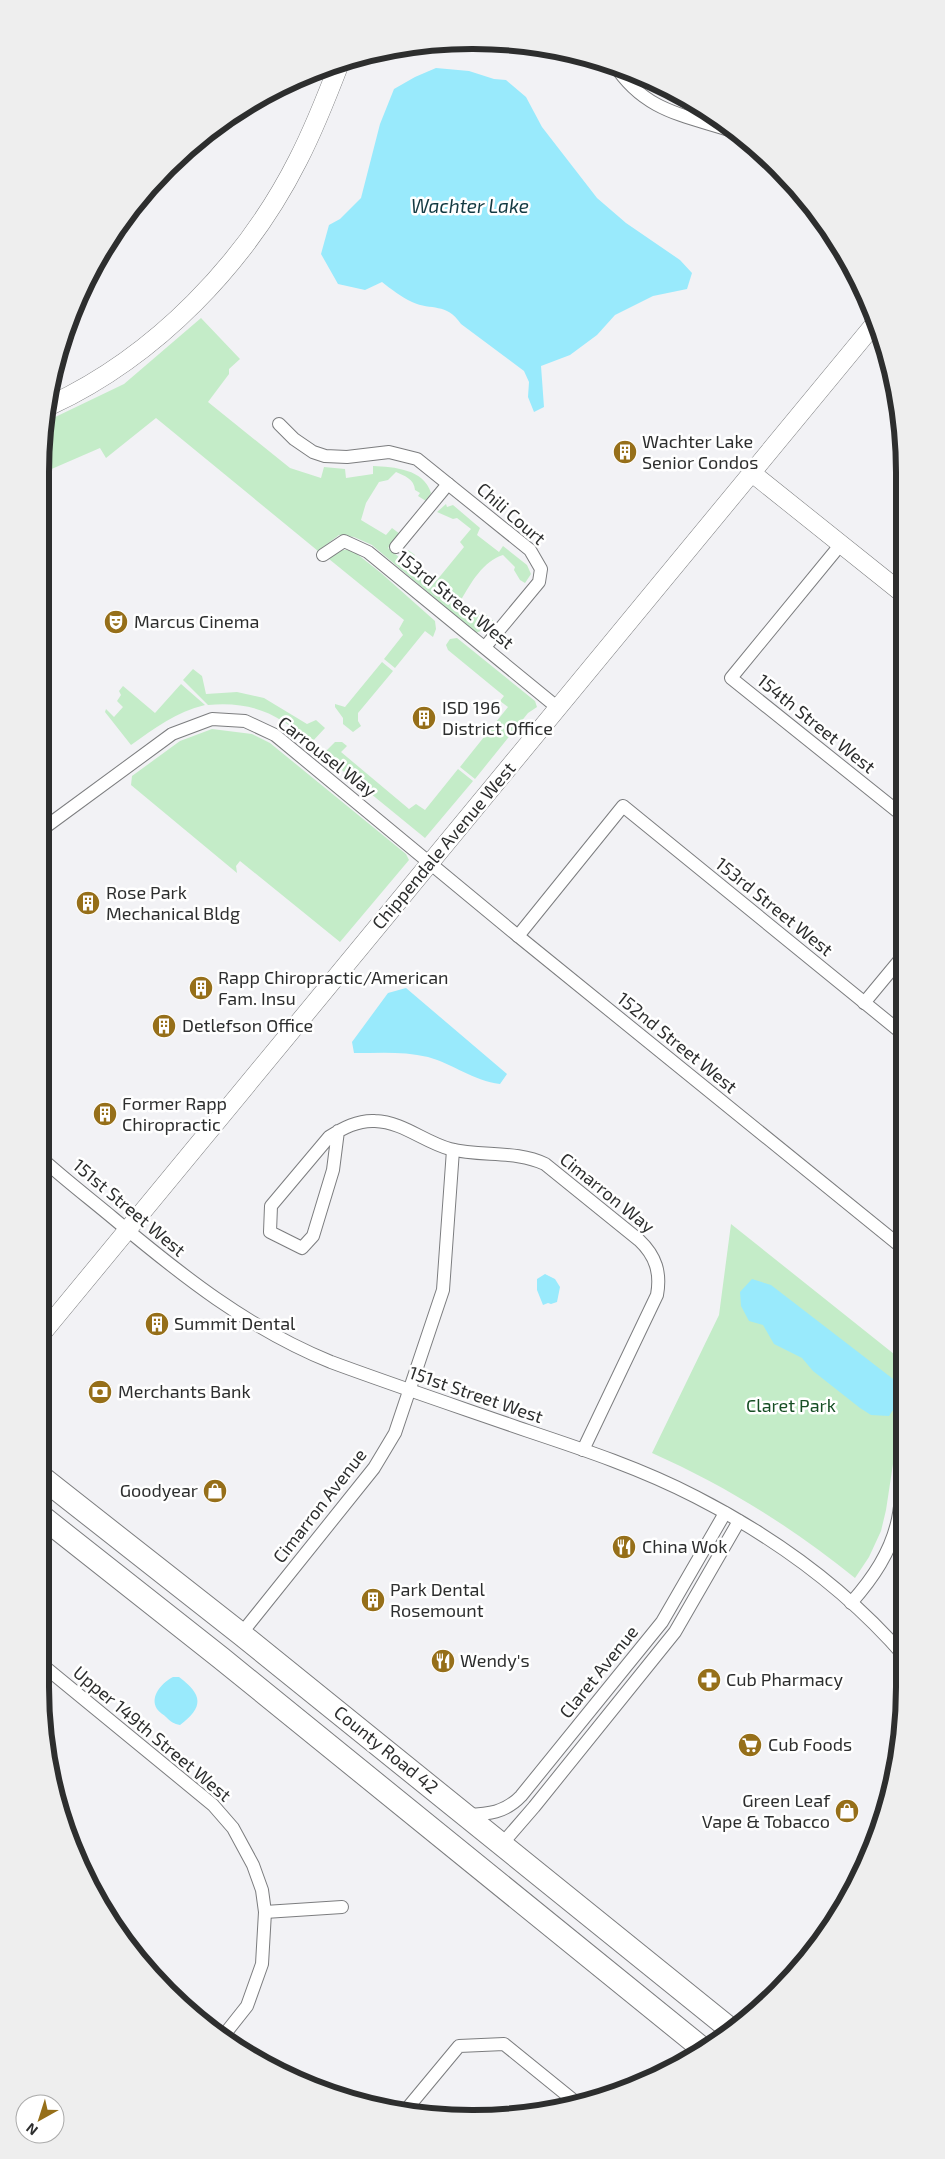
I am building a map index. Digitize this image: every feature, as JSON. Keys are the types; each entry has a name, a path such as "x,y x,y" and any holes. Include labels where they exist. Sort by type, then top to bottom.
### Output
{"highway":[{"name":"County Road 42","path":"49,1483 241,1634 726,2026"},
{"name":"County Road 42","path":"49,1522 698,2045"},
{"path":"321,1740 336,1738 346,1744 477,1849 495,1848 502,1844"}],"main road":[{"path":"55,403 71,395 144,348 223,272 256,228 297,162 314,127 336,71"}],"street":[{"path":"625,77 653,104 678,115 717,127"},
{"name":"Chippendale Avenue West","path":"49,1325 871,328"},
{"name":"Chili Court","path":"279,424 294,439 319,454 347,457 389,452 409,456 424,465 530,550 541,569 539,582 485,647"},
{"path":"752,473 896,588"},
{"path":"396,547 448,484"},
{"name":"153rd Street West","path":"323,555 344,541 368,552 558,708"},
{"name":"154th Street West","path":"841,544 731,678 896,810"},
{"name":"Carrousel Way","path":"49,824 172,734 212,719 245,722 275,735 430,863"},
{"name":"153rd Street West","path":"518,936 623,806 896,1028"},
{"name":"152nd Street West","path":"430,863 896,1243"},
{"path":"864,1003 896,964"},
{"name":"Cimarron Way","path":"338,1131 361,1122 384,1122 401,1126 436,1144 453,1150 522,1157 545,1164 639,1240 655,1260 659,1278 657,1295 583,1450"},
{"path":"338,1131 333,1170 313,1236 302,1248 270,1232 270,1206 321,1146 338,1131"},
{"path":"410,1390 443,1290 453,1150"},
{"name":"151st Street West","path":"49,1165 201,1290 265,1331 331,1362 583,1450 660,1480 739,1521 791,1555 851,1604 896,1648"},
{"name":"Cimarron Avenue","path":"241,1634 382,1457 395,1433 410,1390"},
{"name":"Claret Avenue","path":"466,1815 499,1812 510,1806 521,1796 662,1622 725,1513"},
{"name":"Claret Avenue","path":"502,1844 675,1632 739,1521"},
{"path":"851,1604 879,1568 890,1545 896,1526"},
{"name":"Upper 149th Street West","path":"49,1671 213,1805 233,1828 253,1865 262,1890 265,1912 262,1964 247,2006 227,2032"},
{"path":"265,1912 342,1907"},
{"path":"409,2106 459,2046 504,2044 571,2098"}],"green space":[{"path":"201,318 240,359 229,369 229,374 208,402 290,468 321,478 324,467 345,469 346,478 373,474 373,466 390,467 415,474 427,485 431,493 426,501 418,496 420,493 415,490 411,481 396,472 388,480 379,482 366,503 361,520 386,535 392,528 400,534 388,548 400,558 408,550 415,555 412,560 437,580 464,547 460,542 471,529 457,518 453,519 437,512 446,504 447,507 453,505 480,528 477,535 499,552 503,546 527,565 531,574 525,583 520,580 514,570 515,567 503,555 489,562 478,573 461,600 483,617 486,615 495,622 492,626 476,633 372,545 354,537 339,535 318,551 156,418 106,458 100,448 49,470 52,419 124,384"},
{"path":"339,550 352,550 435,621 436,629 433,637 425,631 395,668 384,659 403,635 399,629 404,620 329,559"},
{"path":"457,638 535,701 537,707 528,713 475,779 460,767 508,707 500,701 504,696 448,650 446,645 450,639"},
{"path":"382,662 393,671 358,713 358,721 361,726 353,732 343,724 343,718 335,704 345,707"},
{"path":"193,669 202,676 206,694 237,692 264,698 307,724 316,720 325,728 311,743 288,724 264,712 238,705 208,705 183,680"},
{"path":"181,684 205,705 175,716 131,745 105,712 106,709 114,717 123,707 117,701 121,695 119,691 123,686 155,713"},
{"path":"212,729 252,734 270,743 406,854 409,860 340,942 240,861 236,866 237,873 131,785 132,776 180,741"},
{"path":"335,742 342,742 347,746 341,752 409,809 416,804 425,810 458,769 473,781 425,838 332,762 325,752"},
{"name":"Claret Park","path":"731,1224 896,1356 896,1456 881,1531 869,1557 855,1578 831,1559 758,1509 706,1479 652,1453 719,1315"}],"water":[{"name":"Wachter Lake","path":"436,68 469,71 494,79 506,80 526,97 542,127 597,198 626,223 680,260 692,273 687,289 653,296 615,315 597,335 570,355 541,366 544,407 534,412 528,397 529,382 524,371 461,324 450,313 412,302 382,282 365,290 338,284 321,254 329,225 340,219 361,198 380,124 394,89"},
{"path":"406,988 507,1074 500,1084 481,1080 446,1064 419,1055 354,1053 352,1042 388,993"},
{"path":"545,1274 555,1279 560,1287 557,1302 543,1305 537,1290 537,1279"},
{"path":"752,1279 771,1285 896,1381 896,1404 889,1416 871,1415 813,1371 802,1358 774,1344 763,1325 749,1321 741,1306 740,1292"},
{"path":"173,1677 179,1677 187,1683 198,1701 197,1707 188,1719 180,1725 169,1720 158,1710 155,1704 158,1690"}],"place":[{"name":"Wachter Lake Senior Condos","path":"625,452"},
{"name":"Marcus Cinema","path":"116,622"},
{"name":"ISD 196 District Office","path":"424,718"},
{"name":"Rose Park Mechanical Bldg","path":"88,903"},
{"name":"Rapp Chiropractic/American Fam. Insu","path":"201,988"},
{"name":"Detlefson Office","path":"164,1026"},
{"name":"Former Rapp Chiropractic","path":"105,1114"},
{"name":"Summit Dental","path":"157,1324"},
{"name":"Merchants Bank","path":"100,1392"},
{"name":"Goodyear","path":"215,1491"},
{"name":"China Wok","path":"624,1547"},
{"name":"Park Dental Rosemount","path":"373,1600"},
{"name":"Wendy's","path":"443,1661"},
{"name":"Cub Pharmacy","path":"709,1680"},
{"name":"Cub Foods","path":"750,1745"},
{"name":"Green Leaf Vape & Tobacco","path":"847,1811"}]}
